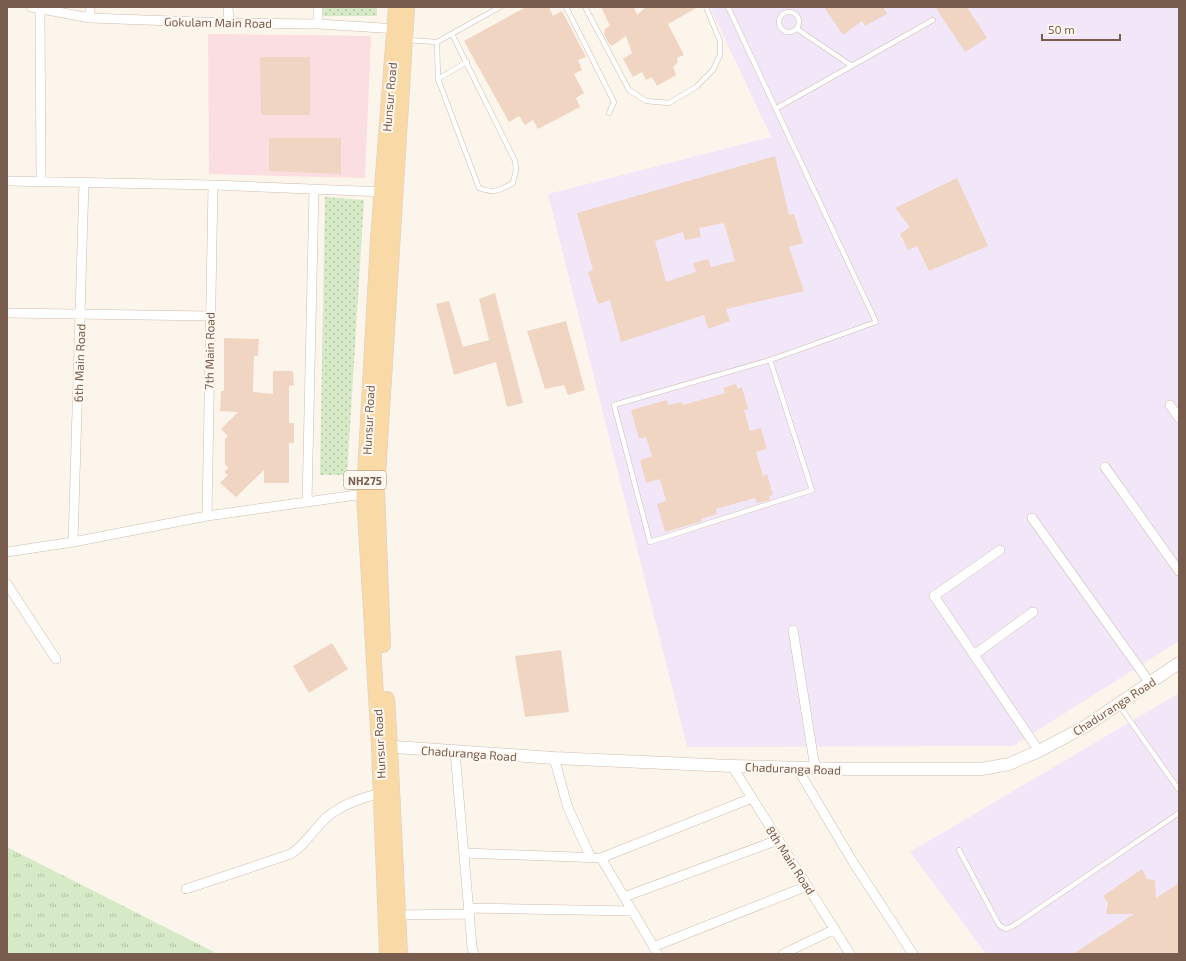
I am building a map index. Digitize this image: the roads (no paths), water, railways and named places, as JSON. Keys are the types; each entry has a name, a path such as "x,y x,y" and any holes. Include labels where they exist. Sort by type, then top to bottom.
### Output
{"main road":[{"name":"Hunsur Road","path":"387,954 382,793 385,746 364,494 402,32 396,7"},
{"path":"402,32 407,7"},
{"path":"388,192 377,491 385,746 400,954"}],"street":[{"name":"Gokulam Main Road","path":"31,7 40,10 90,18 228,23 318,24 402,32"},
{"path":"90,7 90,18"},
{"path":"228,7 228,23"},
{"path":"318,7 318,24"},
{"path":"40,10 41,182"},
{"path":"7,181 213,185 388,192"},
{"name":"6th Main Road","path":"73,542 84,183"},
{"name":"7th Main Road","path":"207,516 213,185"},
{"path":"307,502 314,189"},
{"path":"7,313 210,316"},
{"path":"1170,405 1179,418"},
{"path":"1105,466 1179,571"},
{"path":"7,552 73,542 207,516 364,494"},
{"path":"1032,518 1150,683"},
{"path":"1000,550 934,596 1039,751"},
{"path":"7,584 56,660"},
{"path":"974,655 1033,612"},
{"path":"794,630 815,768"},
{"name":"Chaduranga Road","path":"385,746 554,758 732,766 797,768 982,769 1009,764 1039,751 1086,726 1179,664"},
{"path":"455,752 472,947 474,954"},
{"path":"554,758 568,808 591,858"},
{"name":"8th Main Road","path":"732,766 850,954"},
{"path":"797,768 853,862 913,954"},
{"path":"186,889 291,854 335,812 356,800 382,793"},
{"path":"464,853 601,858 752,798"},
{"path":"624,897 778,840"},
{"path":"601,858 655,950 807,886"},
{"path":"398,915 469,911 632,911"},
{"path":"783,954 835,929"}],"lane":[{"path":"402,32 437,42 500,7"},
{"path":"566,7 614,102 609,113"},
{"path":"584,7 629,90 646,101 669,103 696,88 713,70 720,55 720,41 706,7"},
{"path":"728,7 777,108 876,322 770,360 614,406 650,542 812,490 770,360"},
{"path":"788,12 795,14 800,22 797,29 792,32 782,30 779,24 782,15 788,12"},
{"path":"777,108 933,20"},
{"path":"797,29 852,66"},
{"path":"437,42 438,79 479,188 491,192 502,189 513,183 516,170 515,161 452,34"},
{"path":"438,79 466,62"},
{"path":"1119,705 1179,790"},
{"path":"958,850 999,925 1006,929 1013,926 1179,813"}]}
